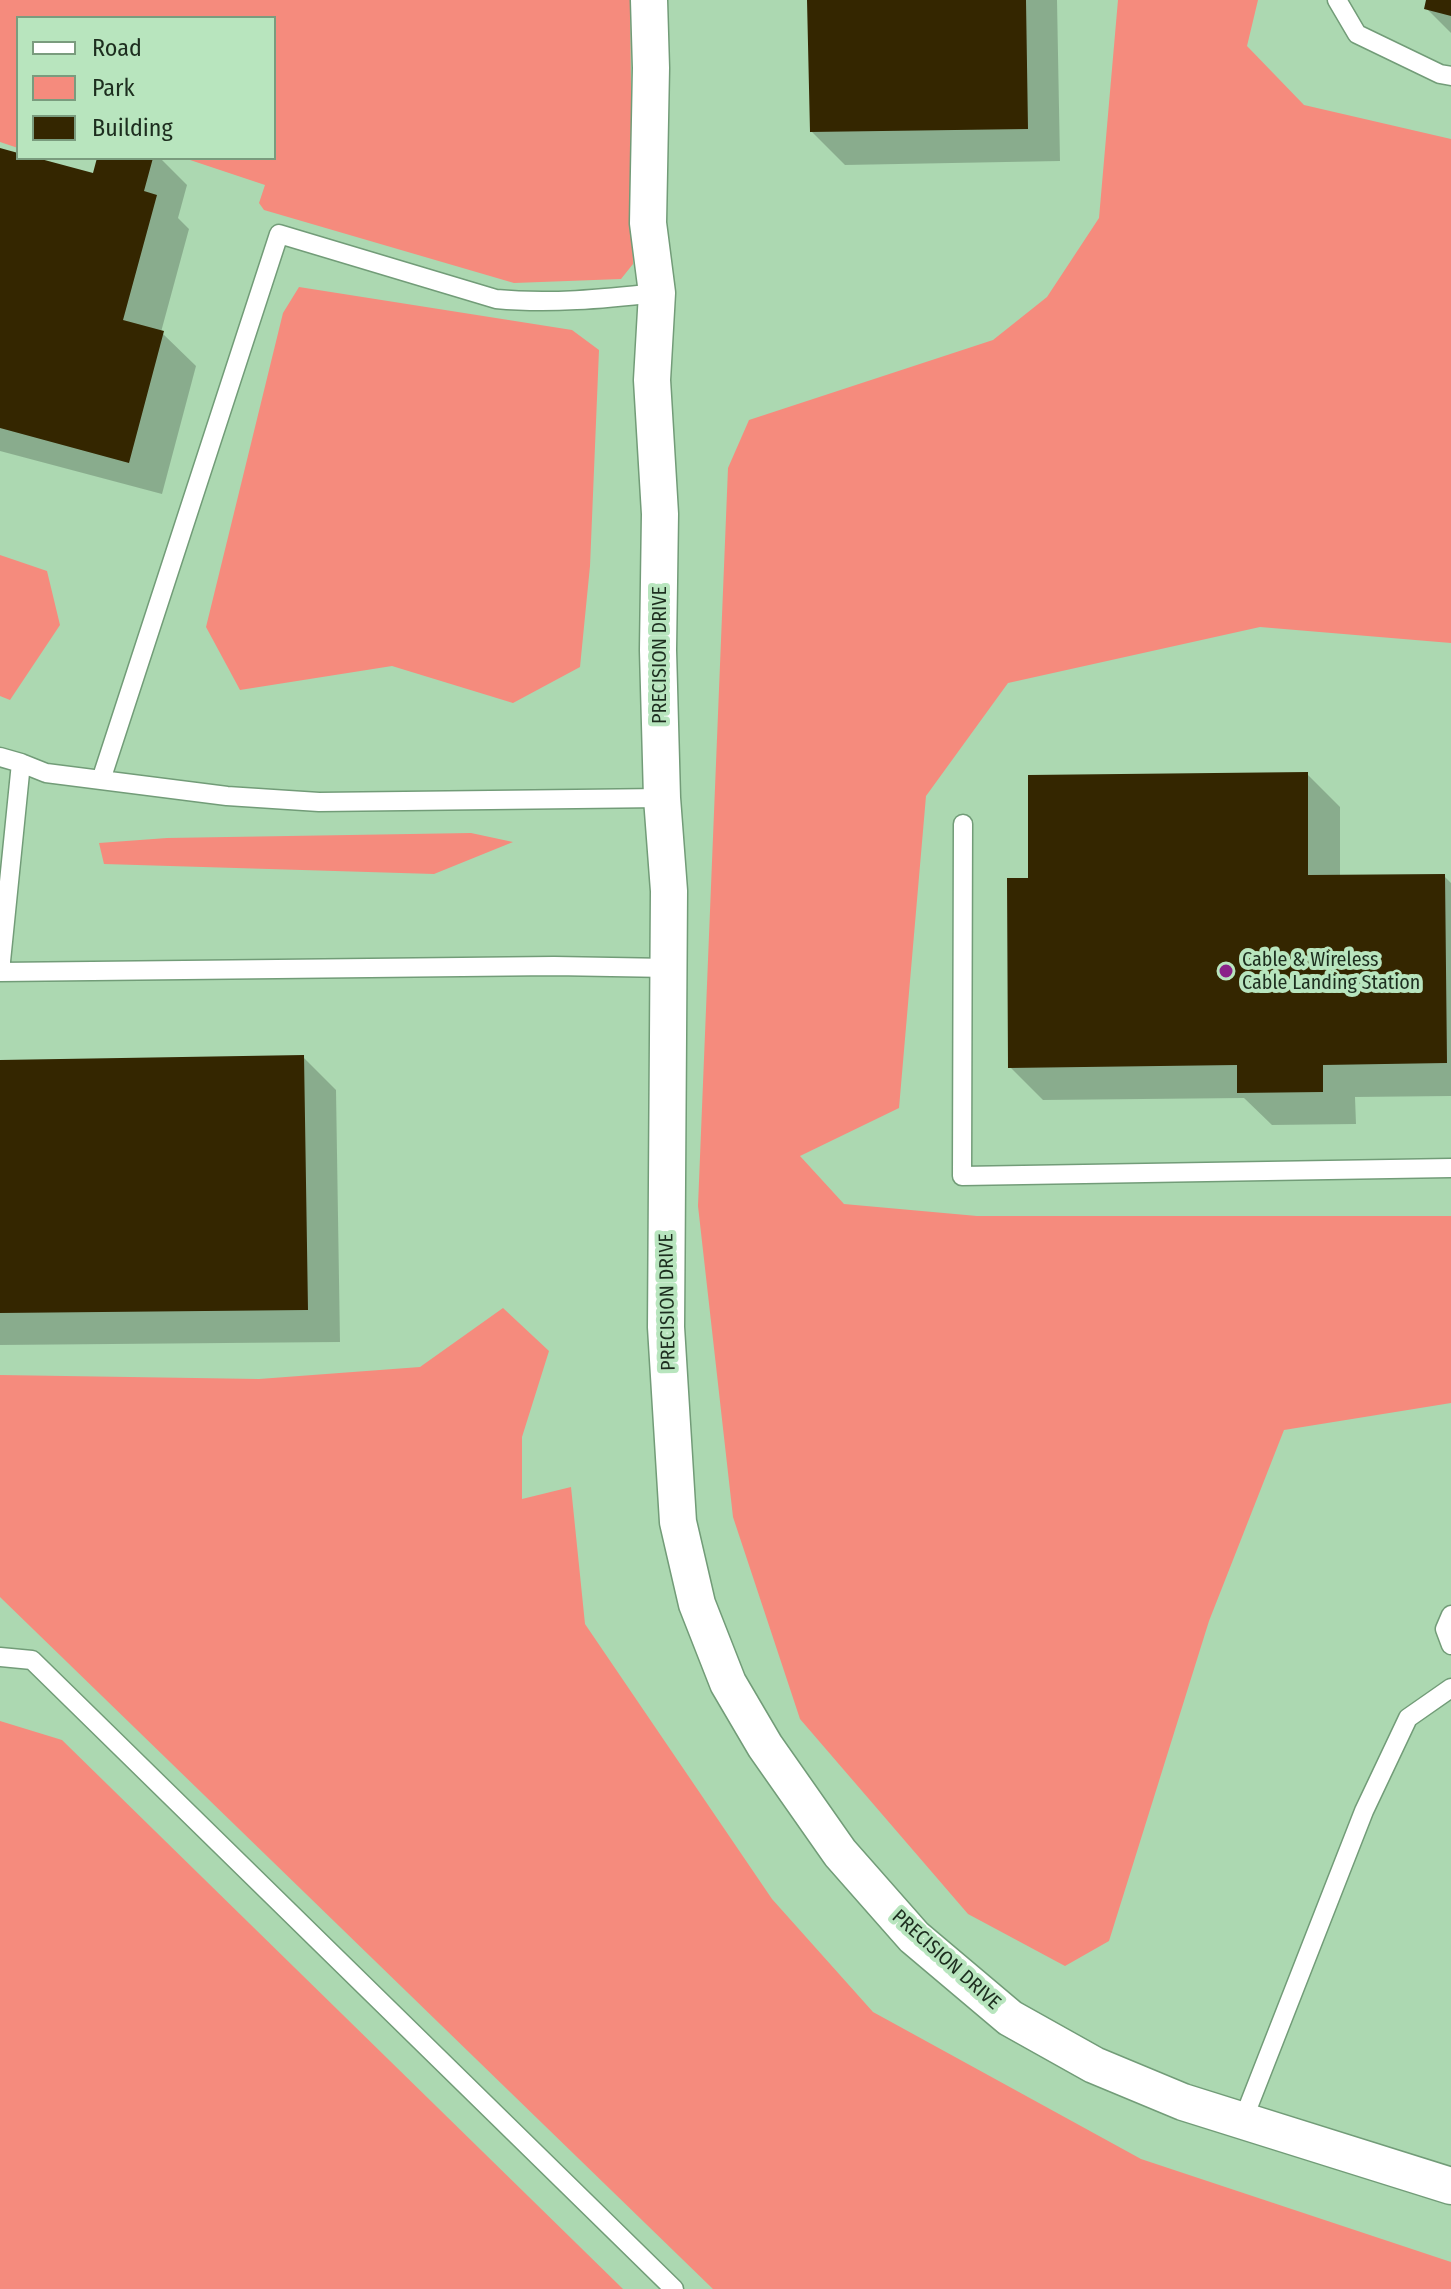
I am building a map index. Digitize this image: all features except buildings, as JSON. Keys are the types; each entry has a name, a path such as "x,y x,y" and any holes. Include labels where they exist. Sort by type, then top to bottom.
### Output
{"street":[{"name":"PRECISION DRIVE","path":"649,0 648,223 657,293 652,380 660,514 658,650 662,798 669,891 666,1327 678,1522 697,1604 728,1683 765,1746 840,1853 926,1947 1010,2018 1094,2065 1183,2102 1451,2186"}],"lane":[{"path":"1337,0 1357,34 1440,74 1451,76"},
{"path":"101,780 279,234 496,299 606,299 657,293"},
{"path":"0,757 46,773 227,796 319,802 662,798"},
{"path":"21,763 0,972 554,966 669,968"},
{"path":"963,824 962,1176 1451,1168"},
{"path":"1451,1615 1445,1629 1451,1645"},
{"path":"0,1657 32,1660 674,2289"},
{"path":"1243,2120 1364,1811 1401,1731 1408,1718 1451,1688"}],"green space":[{"path":"0,0 630,0 633,264 621,279 514,283 264,210 259,203 265,185 190,160 276,160 276,16 16,16 16,147 0,142"},
{"path":"1118,0 1258,0 1247,46 1304,105 1451,139 1451,643 1260,627 1008,683 926,796 899,1108 800,1156 844,1204 977,1216 1451,1216 1451,1403 1284,1430 1209,1621 1109,1941 1065,1966 968,1914 800,1719 733,1517 698,1206 728,468 749,420 993,340 1047,297 1099,218"},
{"path":"299,287 572,330 599,350 590,566 580,667 513,703 392,666 240,690 206,627 283,313"},
{"path":"0,555 47,571 60,625 10,700 0,696"},
{"path":"471,833 513,842 434,874 104,864 99,843 167,838"},
{"path":"503,1308 549,1351 522,1437 522,1499 571,1487 585,1624 772,1899 873,2012 1141,2159 1451,2262 1451,2289 713,2289 0,1597 0,1375 259,1379 420,1367"},
{"path":"0,1721 62,1740 623,2289 0,2289"}],"place":[{"name":"Cable & Wireless Cable Landing Station","path":"1226,971"}]}
